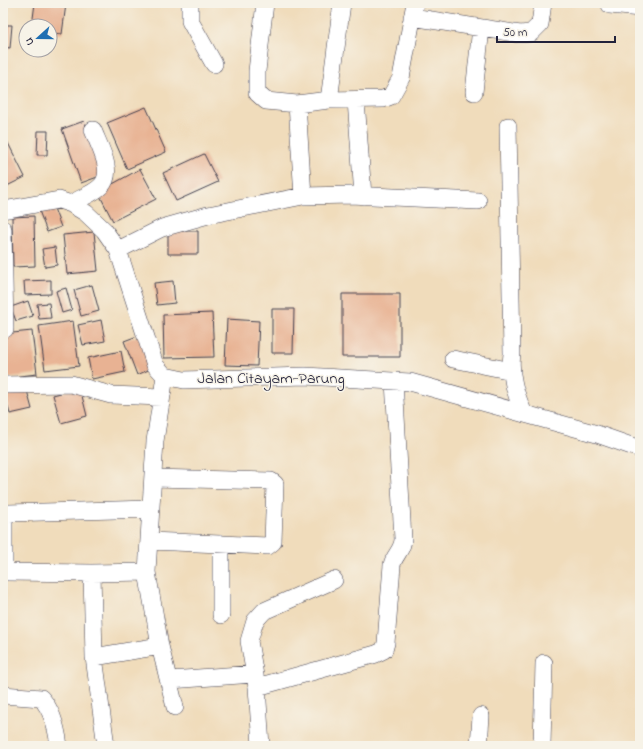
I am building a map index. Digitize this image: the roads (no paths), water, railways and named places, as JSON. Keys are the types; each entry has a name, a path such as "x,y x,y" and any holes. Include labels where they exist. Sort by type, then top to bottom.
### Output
{"street":[{"path":"190,3 190,21 214,64"},
{"path":"265,3 256,72 257,93 266,101 297,104 329,100 383,99 391,96 397,89 401,78 413,10 481,28 531,34 540,24 543,3"},
{"path":"329,100 342,3"},
{"path":"610,5 640,8"},
{"path":"474,92 481,28"},
{"path":"356,100 363,196"},
{"path":"297,104 303,196"},
{"path":"508,126 512,371 516,392 524,414"},
{"path":"71,204 100,186 106,179 107,169 93,130"},
{"path":"118,250 162,228 208,215 303,196 363,196 478,201"},
{"path":"3,210 59,200 71,204 86,213 104,230 118,250 155,365 165,376 161,397 152,478 152,509 147,572 160,646 170,680 175,707"},
{"path":"3,229 5,329"},
{"path":"453,359 512,371"},
{"name":"Jalan Citayam-Parung","path":"165,376 191,380 305,376 410,382 597,434 640,449"},
{"path":"170,680 256,681 376,654 384,650 386,643 392,565 393,560 403,546 394,381"},
{"path":"3,385 71,384 111,395 161,397"},
{"path":"150,541 221,544 271,544 273,542 275,484 268,480 152,478"},
{"path":"147,572 7,572 4,567 4,519 8,513 152,509"},
{"path":"221,544 221,615"},
{"path":"92,573 94,657 106,746"},
{"path":"261,746 256,681 249,641 254,621 264,611 334,580"},
{"path":"94,657 160,646"},
{"path":"542,746 544,663"},
{"path":"3,695 42,698 54,723 60,746"},
{"path":"479,746 481,716"}]}
